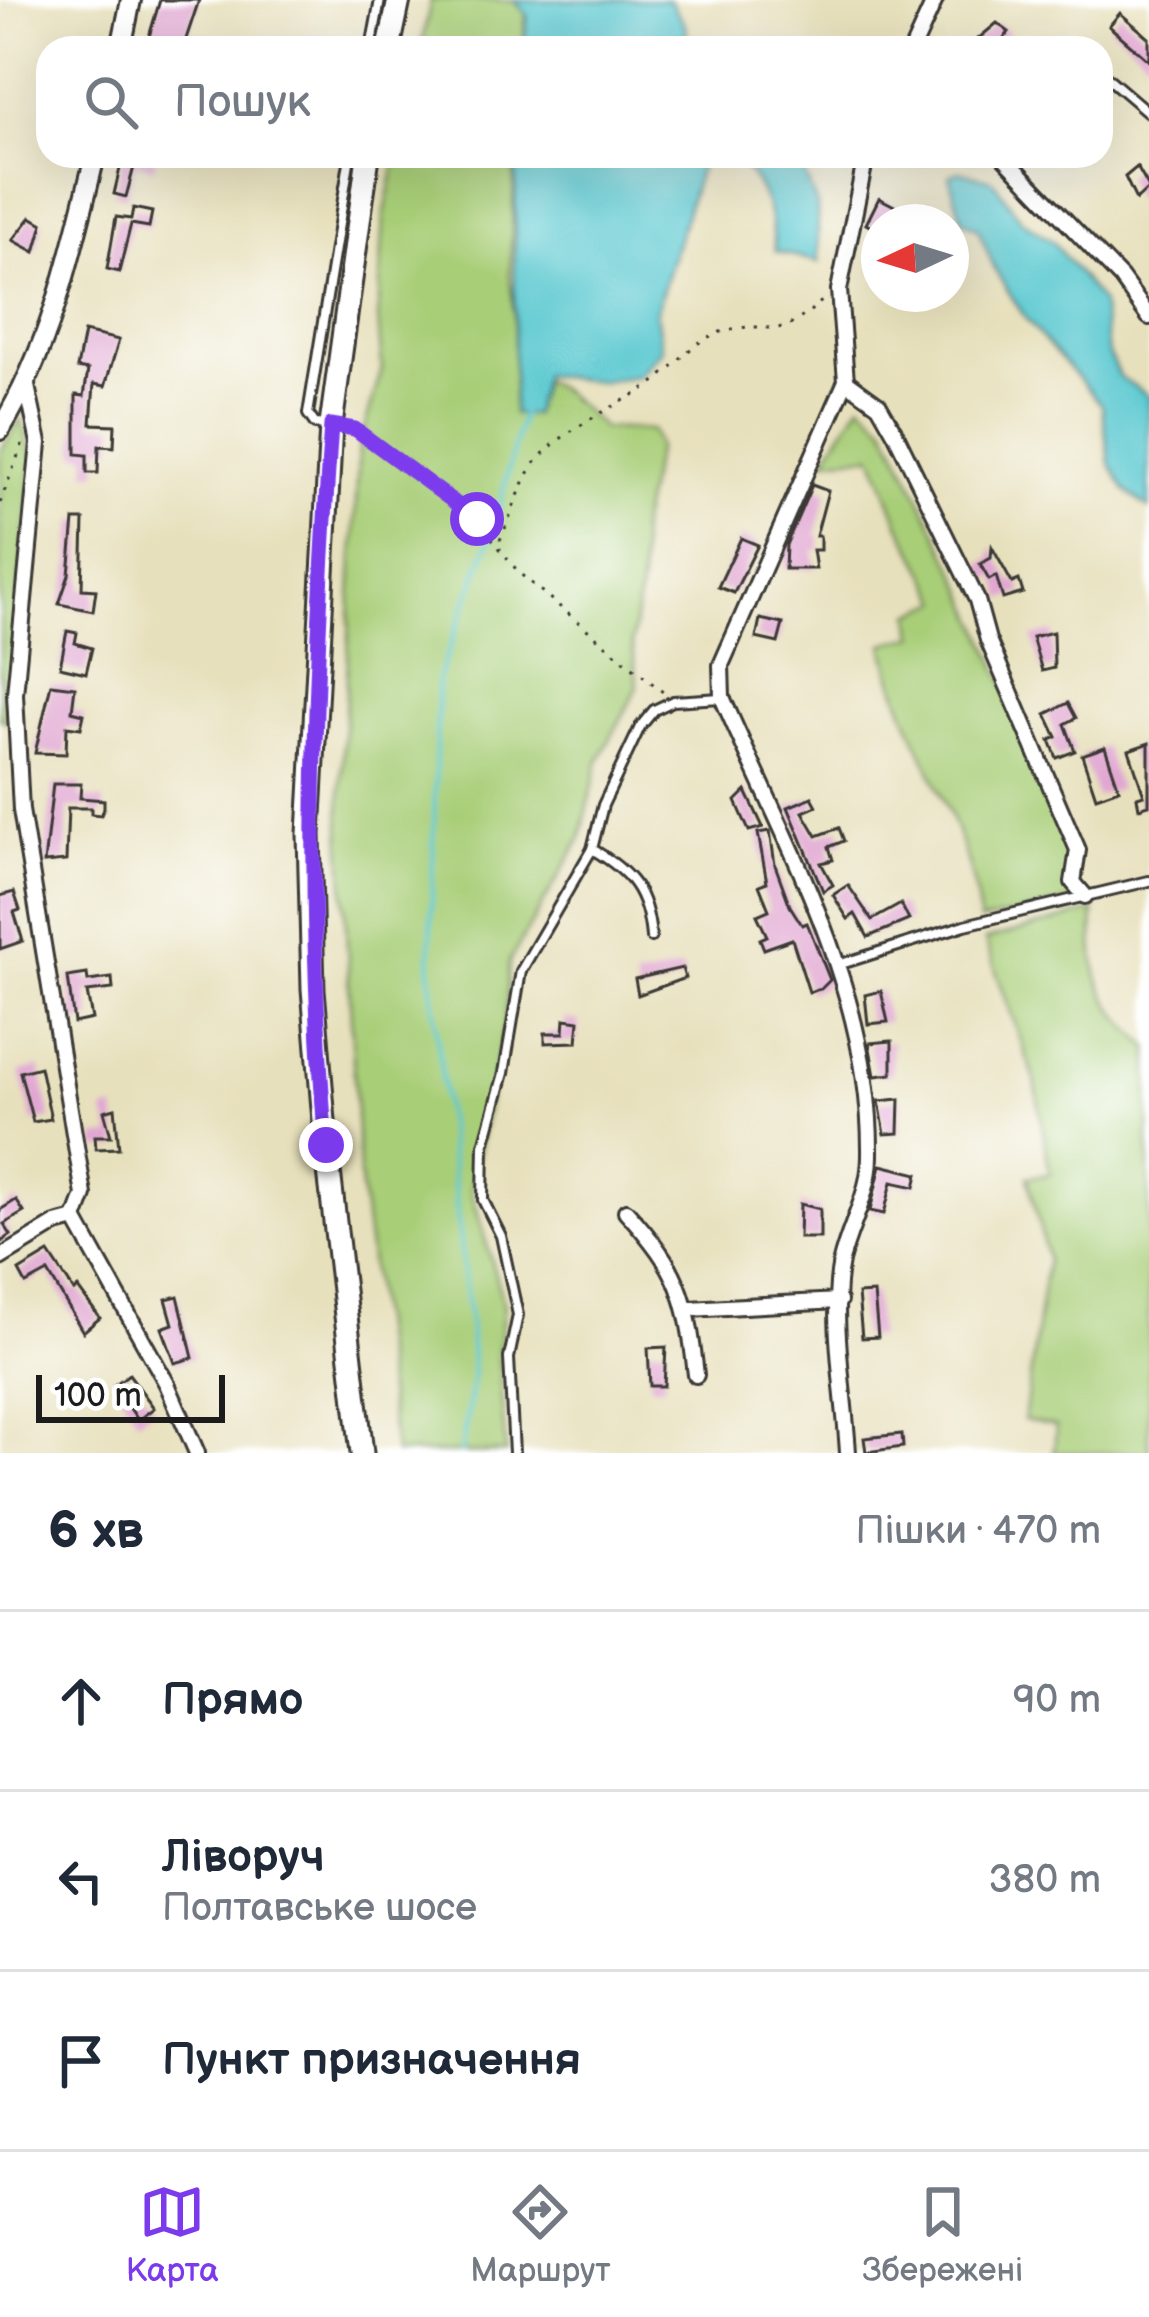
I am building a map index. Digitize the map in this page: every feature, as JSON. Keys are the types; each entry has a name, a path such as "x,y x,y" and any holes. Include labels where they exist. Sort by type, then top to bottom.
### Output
{"main road":[{"path":"392,36 399,0"},
{"path":"362,1453 338,1282 313,989 312,728 331,425 366,168"}],"street":[{"path":"124,36 131,0"},
{"path":"925,8 935,0"},
{"path":"0,430 27,386 51,322 92,168"},
{"path":"848,1453 839,1301 841,1262 868,1185 862,1054 842,964 722,698 721,665 846,381 839,290 864,168"},
{"path":"1015,168 1120,278 1149,317"},
{"path":"846,381 879,406 887,419 977,600 1078,850 1073,883 1085,896"},
{"path":"27,386 40,443 15,708 21,810 84,1196 75,1219"},
{"path":"626,1211 665,1254 688,1309 696,1375"},
{"path":"0,1258 56,1224 75,1219"},
{"path":"75,1219 167,1384 197,1453"},
{"path":"688,1309 839,1301"}],"lane":[{"path":"373,36 380,0"},
{"path":"1113,82 1149,113"},
{"path":"331,425 315,424 308,414 348,168"},
{"path":"514,1453 509,1358 518,1315 501,1236 483,1200 484,1144 504,1073 521,971 592,849 603,806 640,727 654,710 674,700 722,698"},
{"path":"592,849 618,864 645,893 651,937"},
{"path":"842,964 923,936 1149,880"}],"path":[{"path":"500,542 539,458 653,384 683,351 724,331 777,330 798,324 839,290"},
{"path":"0,503 33,416"},
{"path":"331,425 355,429 414,476 470,509 481,530 500,542 519,573 674,700"}],"green space":[{"path":"431,0 527,0 524,36 424,36"},
{"path":"394,168 514,168 510,276 518,366 562,391 603,428 652,430 657,446 640,523 641,578 632,642 638,687 599,760 580,840 509,962 506,1014 471,1189 504,1306 498,1356 506,1453 395,1453 359,1172 340,809 359,446 382,369 378,318 384,217"},
{"path":"861,403 885,426 964,588 1076,853 1072,900 980,922 963,849 906,714 884,644 915,636 912,614 941,601 900,525 873,455 825,459"},
{"path":"21,419 33,457 6,721 0,718 0,451"},
{"path":"1094,911 1094,954 1102,987 1119,1016 1149,1047 1149,1453 1054,1453 1056,1426 1024,1420 1047,1258 1028,1177 1050,1174 1035,1080 985,940"}],"water":[{"path":"514,0 669,0 687,36 525,36 528,16"},
{"path":"516,168 700,168 656,312 662,349 638,376 600,382 543,375 533,415 513,414"},
{"path":"743,168 802,168 817,205 819,262 775,251 772,223"},
{"path":"959,171 993,180 1022,221 1052,241 1101,302 1108,353 1119,376 1149,396 1149,509 1125,490 1110,463 1102,405 1028,322 996,272 978,229 969,224 969,204 957,204 949,176"}],"building":[{"path":"160,0 199,0 187,36 149,36"},
{"path":"1120,13 1149,38 1149,61 1109,26"},
{"path":"997,23 1009,32 1006,36 981,36"},
{"path":"1137,167 1149,188 1136,200 1125,177"},
{"path":"120,168 134,168 126,197 114,194"},
{"path":"133,208 152,212 149,227 131,224 119,272 107,269 116,217 131,219"},
{"path":"31,217 43,224 35,252 13,240"},
{"path":"84,332 119,340 105,386 94,384 91,424 115,425 114,447 99,446 98,473 87,473 87,455 76,454 76,395 84,396 88,370 77,368"},
{"path":"812,485 828,491 816,536 820,536 820,550 813,550 816,569 785,569 786,545"},
{"path":"74,520 84,520 82,589 96,590 93,611 59,604 69,575"},
{"path":"741,538 758,545 734,593 718,587"},
{"path":"992,547 1012,583 1019,580 1023,593 1003,599 996,576 989,580 980,564 991,558"},
{"path":"760,619 783,624 778,643 756,638"},
{"path":"67,631 77,633 75,643 92,648 86,673 60,667"},
{"path":"1053,632 1054,668 1042,671 1032,637"},
{"path":"51,684 75,687 72,711 84,714 81,728 67,726 66,754 35,753"},
{"path":"1068,703 1076,718 1065,724 1075,751 1057,758 1050,740 1057,737 1046,714"},
{"path":"1149,743 1149,805 1139,808 1137,797 1144,795 1129,750"},
{"path":"1105,747 1119,789 1096,797 1082,755"},
{"path":"53,784 81,784 80,798 104,800 104,808 101,815 91,814 91,808 68,808 66,861 44,863"},
{"path":"746,791 763,827 749,831 736,801"},
{"path":"812,797 817,806 803,812 817,836 839,828 844,841 829,847 833,860 821,863 833,885 823,891 788,807"},
{"path":"770,831 775,865 790,906 802,925 807,923 830,980 821,989 809,992 792,939 764,949 760,939 767,936 757,915 769,910 759,885 767,882 758,833"},
{"path":"848,885 872,920 901,904 909,920 868,937 855,914 848,919 833,895"},
{"path":"14,892 20,910 14,912 23,941 0,949 0,896"},
{"path":"682,968 685,978 638,995 635,979"},
{"path":"87,974 88,981 112,978 113,989 87,992 92,1019 74,1023 68,977"},
{"path":"881,991 888,1022 868,1024 865,995"},
{"path":"565,1019 579,1021 577,1042 545,1043 545,1033 564,1033"},
{"path":"892,1041 892,1074 875,1076 869,1043"},
{"path":"40,1067 51,1119 33,1122 20,1072"},
{"path":"900,1099 899,1133 885,1134 879,1101"},
{"path":"115,1108 119,1148 96,1149 95,1136 111,1136 104,1111"},
{"path":"881,1165 918,1174 915,1187 892,1182 884,1214 870,1211"},
{"path":"16,1200 24,1212 4,1224 11,1235 0,1243 0,1210"},
{"path":"800,1204 820,1209 820,1238 799,1238"},
{"path":"49,1253 74,1291 78,1288 100,1318 83,1332 48,1272 26,1284 19,1271"},
{"path":"874,1293 878,1337 862,1338 858,1294"},
{"path":"178,1296 193,1358 175,1363 162,1328 173,1324 166,1299"},
{"path":"666,1347 664,1386 650,1386 648,1348"},
{"path":"129,1374 154,1408 138,1420 114,1385"},
{"path":"902,1434 903,1447 866,1452 864,1438"}],"waterway":[{"path":"461,1453 473,1376 470,1329 430,972 438,678 494,529 522,414"}],"route":[{"path":"326,1145 313,989 310,833 317,619 331,425 355,429 379,452 470,509 477,519"}]}
